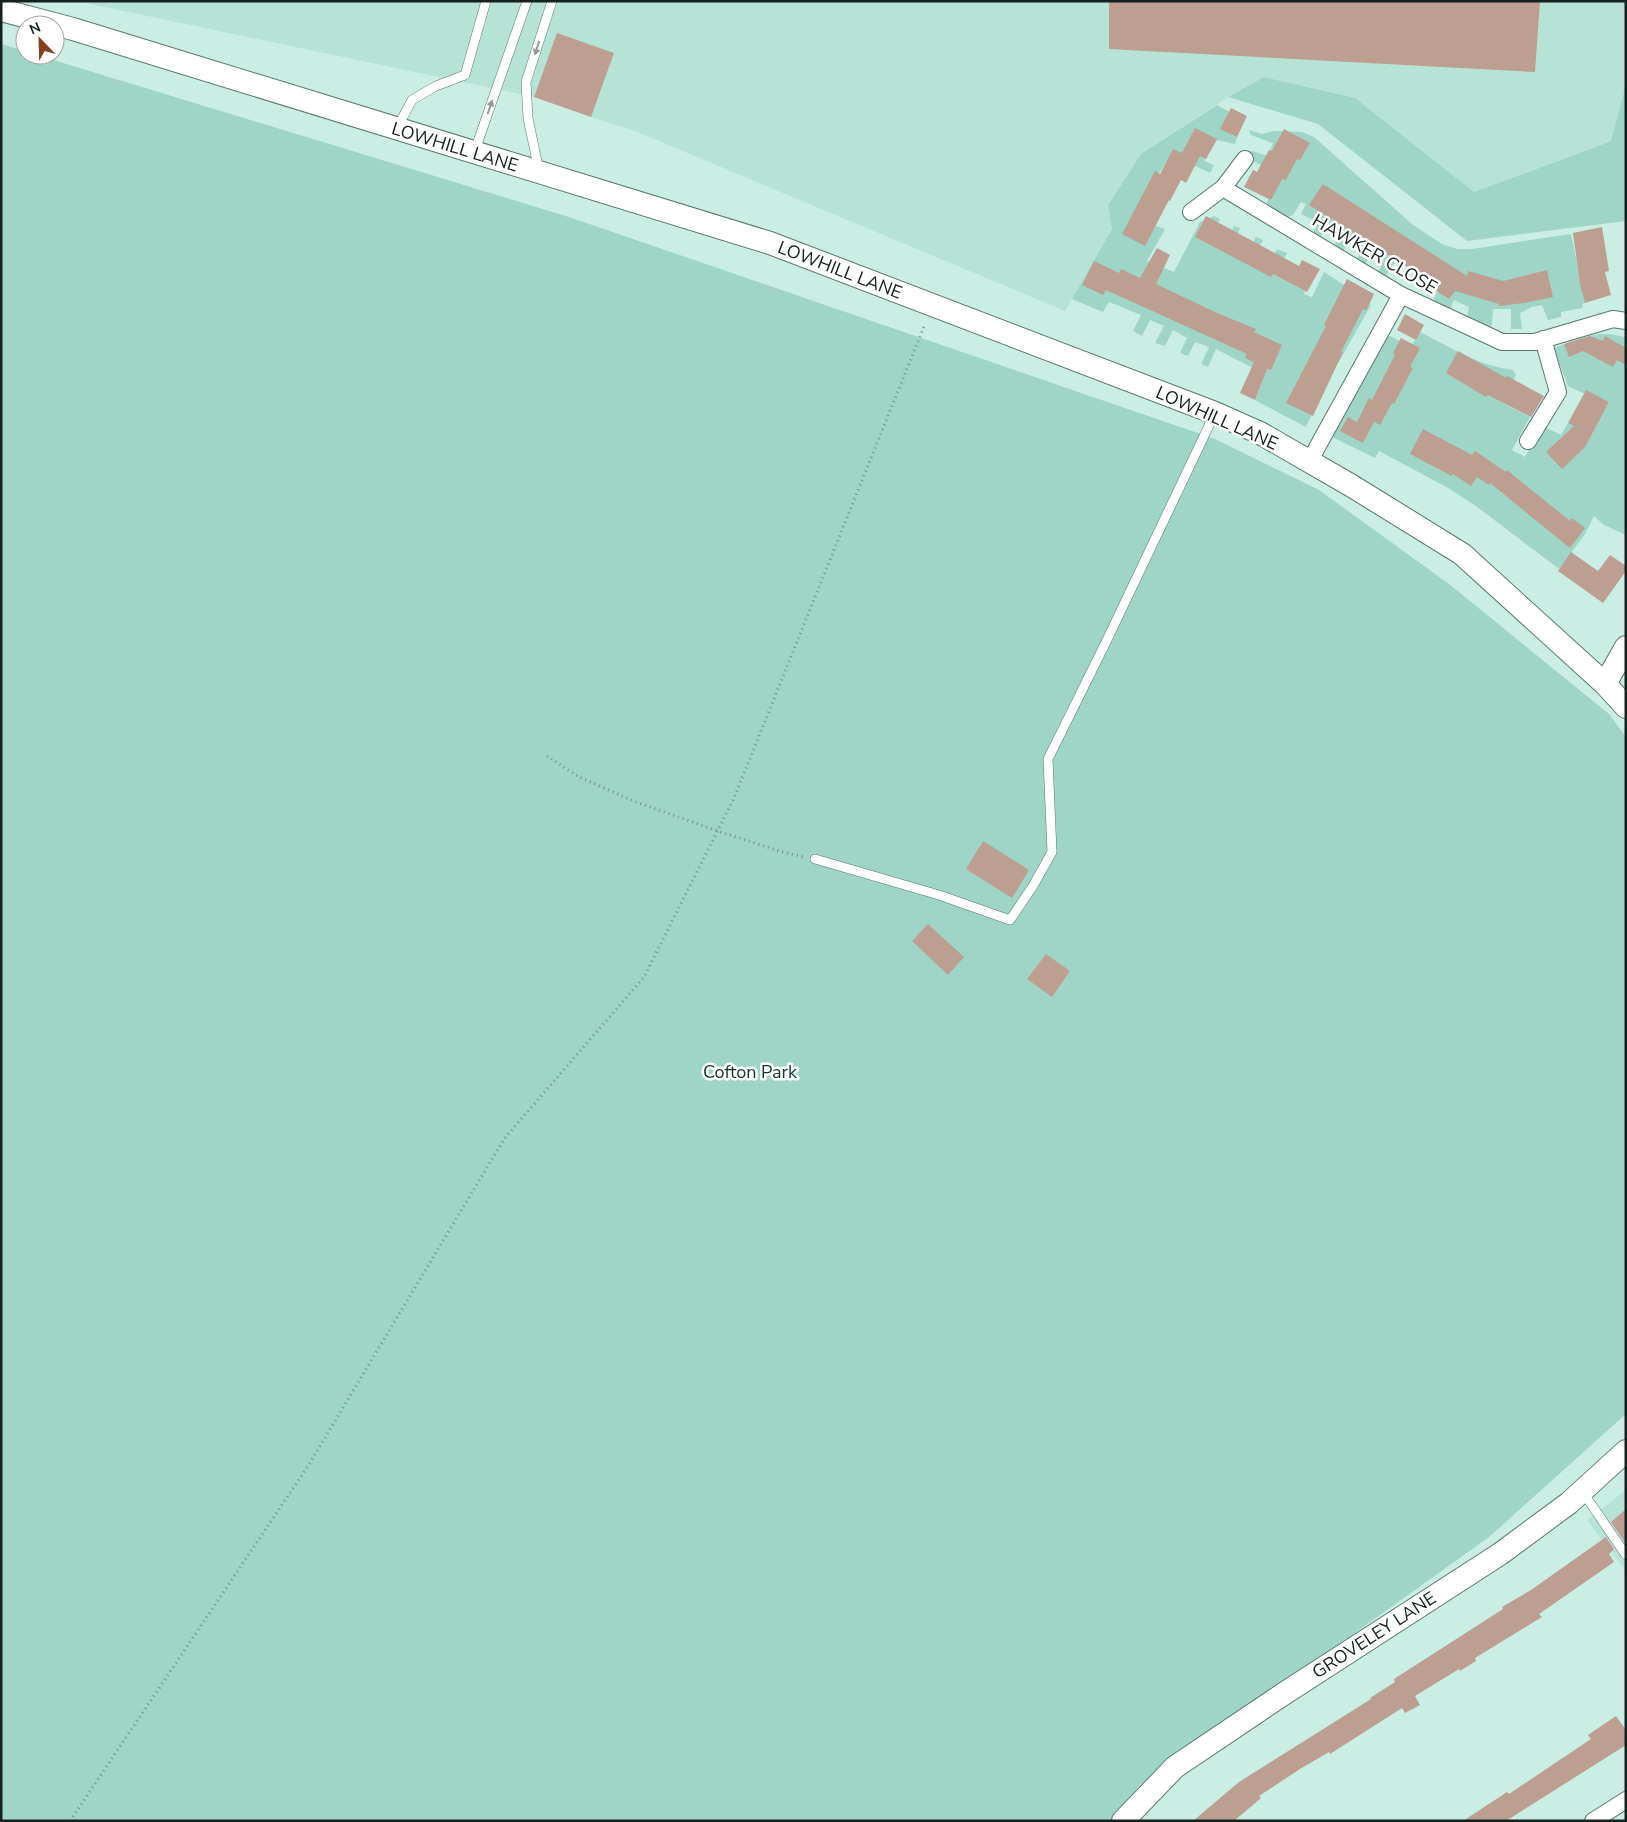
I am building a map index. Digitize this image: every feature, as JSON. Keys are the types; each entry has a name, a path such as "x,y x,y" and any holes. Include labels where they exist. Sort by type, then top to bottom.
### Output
{"street":[{"name":"LOWHILL LANE","path":"1,10 73,29 396,130 770,243 1215,413 1260,433 1352,486 1462,554 1605,684"},
{"path":"1191,212 1223,188 1245,159"},
{"name":"HAWKER CLOSE","path":"1223,188 1400,296 1502,342 1535,342 1614,319 1626,321"},
{"path":"1309,462 1400,296"},
{"path":"1528,441 1558,392 1543,339"},
{"path":"1626,647 1605,684 1626,707"},
{"name":"GROVELEY LANE","path":"1123,1821 1163,1779 1183,1762 1284,1693 1500,1554 1569,1503 1625,1452"},
{"path":"1593,1821 1626,1800"}],"lane":[{"path":"396,130 412,100 436,86 465,76 486,1"},
{"path":"474,153 527,1"},
{"path":"540,173 528,118 526,82 552,1"},
{"path":"815,859 939,895 1010,920 1033,886 1052,852 1048,759 1215,413"},
{"path":"1582,1491 1626,1555"}],"path":[{"path":"70,1821 308,1466 504,1139 644,977 738,789 933,305"},
{"path":"547,756 579,778 636,802 779,851 815,859"}],"shaded area":[{"path":"89,1 1626,1 1626,135 1474,192 1355,98 1264,77 1228,97 1141,154 1108,205 1112,229 1065,311 635,131 534,97 90,4"},
{"path":"1626,1490 1626,1571 1587,1520"}],"green space":[{"name":"Cofton Park","path":"1,44 15,48 15,65 65,64 569,217 1215,439 1319,490 1449,584 1609,714 1626,737 1626,1414 1489,1537 1362,1628 1186,1749 1140,1785 1114,1821 1,1821"},
{"path":"1264,77 1355,98 1474,192 1611,141 1626,85 1626,221 1467,241 1318,124 1228,97"},
{"path":"1217,105 1243,119 1235,144 1217,140 1204,161 1214,165 1210,173 1171,154 1131,218 1165,229 1147,261 1174,272 1200,222 1214,216 1220,219 1216,227 1231,233 1234,226 1240,228 1234,242 1251,246 1256,237 1263,240 1257,252 1272,258 1277,249 1287,253 1275,275 1305,291 1304,294 1312,297 1324,272 1366,299 1371,305 1329,377 1306,427 1255,400 1261,385 1250,380 1255,369 1216,349 1208,367 1201,364 1209,347 1195,342 1188,356 1180,353 1187,338 1173,330 1165,346 1155,343 1164,326 1150,320 1142,336 1133,331 1141,315 1109,302 1103,312 1072,299 1112,229 1108,205 1141,154"},
{"path":"1249,130 1262,134 1273,131 1302,132 1314,137 1413,225 1442,244 1457,249 1472,249 1571,234 1585,303 1582,304 1583,308 1561,312 1561,317 1548,320 1542,305 1532,307 1520,313 1522,329 1511,329 1511,309 1493,309 1491,332 1466,324 1469,307 1454,300 1449,312 1432,304 1438,290 1423,283 1433,264 1402,250 1385,278 1378,273 1384,260 1372,252 1364,266 1356,261 1362,249 1351,241 1341,253 1333,248 1341,233 1327,226 1318,240 1311,237 1318,222 1301,214 1306,204 1301,202 1293,215 1287,217 1265,207 1279,174 1247,158 1246,153 1252,151 1268,156 1273,143 1251,135"},
{"path":"1420,332 1477,360 1500,368 1513,370 1516,375 1503,403 1530,417 1512,450 1525,457 1542,426 1561,435 1568,423 1591,435 1609,402 1604,400 1602,402 1568,386 1554,348 1598,334 1616,335 1626,338 1626,535 1604,525 1594,516 1585,534 1559,569 1476,506 1450,489 1379,451 1375,458 1330,436 1387,335 1411,346"}],"building":[{"path":"1109,1 1540,1 1535,72 1109,49"},
{"path":"557,33 614,53 591,117 534,97"},
{"path":"1231,108 1247,116 1237,137 1220,129"},
{"path":"1195,128 1217,139 1206,159 1200,156 1186,183 1181,180 1145,246 1122,234 1155,171 1160,174 1173,149 1182,153"},
{"path":"1284,129 1310,143 1300,160 1297,159 1286,180 1282,179 1271,200 1244,187 1253,170 1257,172 1269,150 1272,151"},
{"path":"1323,184 1467,276 1468,271 1503,281 1547,270 1553,297 1499,306 1499,304 1455,291 1449,299 1435,290 1438,286 1309,205"},
{"path":"1206,216 1299,266 1302,260 1320,269 1307,292 1273,274 1271,277 1195,237"},
{"path":"1602,227 1609,271 1605,272 1611,295 1585,303 1580,284 1573,233"},
{"path":"1157,248 1170,255 1156,284 1256,329 1254,332 1282,345 1271,370 1267,369 1255,400 1240,393 1254,362 1245,358 1247,354 1106,290 1103,295 1082,285 1094,261 1119,273 1121,269 1140,278"},
{"path":"1347,279 1374,294 1366,311 1363,309 1341,352 1343,352 1313,416 1286,403 1326,326 1324,325"},
{"path":"1405,314 1424,325 1416,340 1397,330"},
{"path":"1590,336 1603,341 1605,336 1626,348 1626,365 1617,360 1613,367 1583,351 1569,357 1564,344"},
{"path":"1401,338 1420,348 1410,367 1413,368 1394,404 1392,403 1380,425 1374,422 1363,443 1340,431 1348,417 1357,422 1369,398 1372,400 1395,355 1393,353"},
{"path":"1458,351 1506,378 1507,376 1544,396 1531,417 1488,395 1486,397 1446,373"},
{"path":"1586,390 1609,402 1585,447 1562,469 1546,452 1574,426 1568,423"},
{"path":"1423,429 1472,455 1475,451 1506,472 1507,470 1570,521 1572,518 1585,528 1570,548 1490,483 1489,485 1477,477 1471,486 1453,474 1452,476 1410,454"},
{"path":"1571,552 1598,571 1610,555 1626,566 1626,571 1603,603 1558,571"},
{"path":"983,841 1029,870 1012,898 966,869"},
{"path":"928,924 964,957 948,975 912,941"},
{"path":"1046,954 1070,971 1052,997 1027,979"},
{"path":"1626,1509 1626,1544 1611,1522"},
{"path":"1606,1537 1614,1549 1609,1554 1614,1562 1539,1614 1542,1617 1475,1658 1476,1661 1460,1671 1459,1669 1415,1696 1420,1705 1405,1713 1402,1708 1330,1754 1329,1752 1300,1769 1259,1796 1261,1798 1234,1821 1193,1821 1239,1782 1371,1699 1395,1682 1394,1679 1503,1609 1502,1607 1531,1590"},
{"path":"1616,1716 1626,1730 1626,1745 1506,1821 1463,1821 1507,1792 1509,1794 1591,1739 1588,1735"}]}
